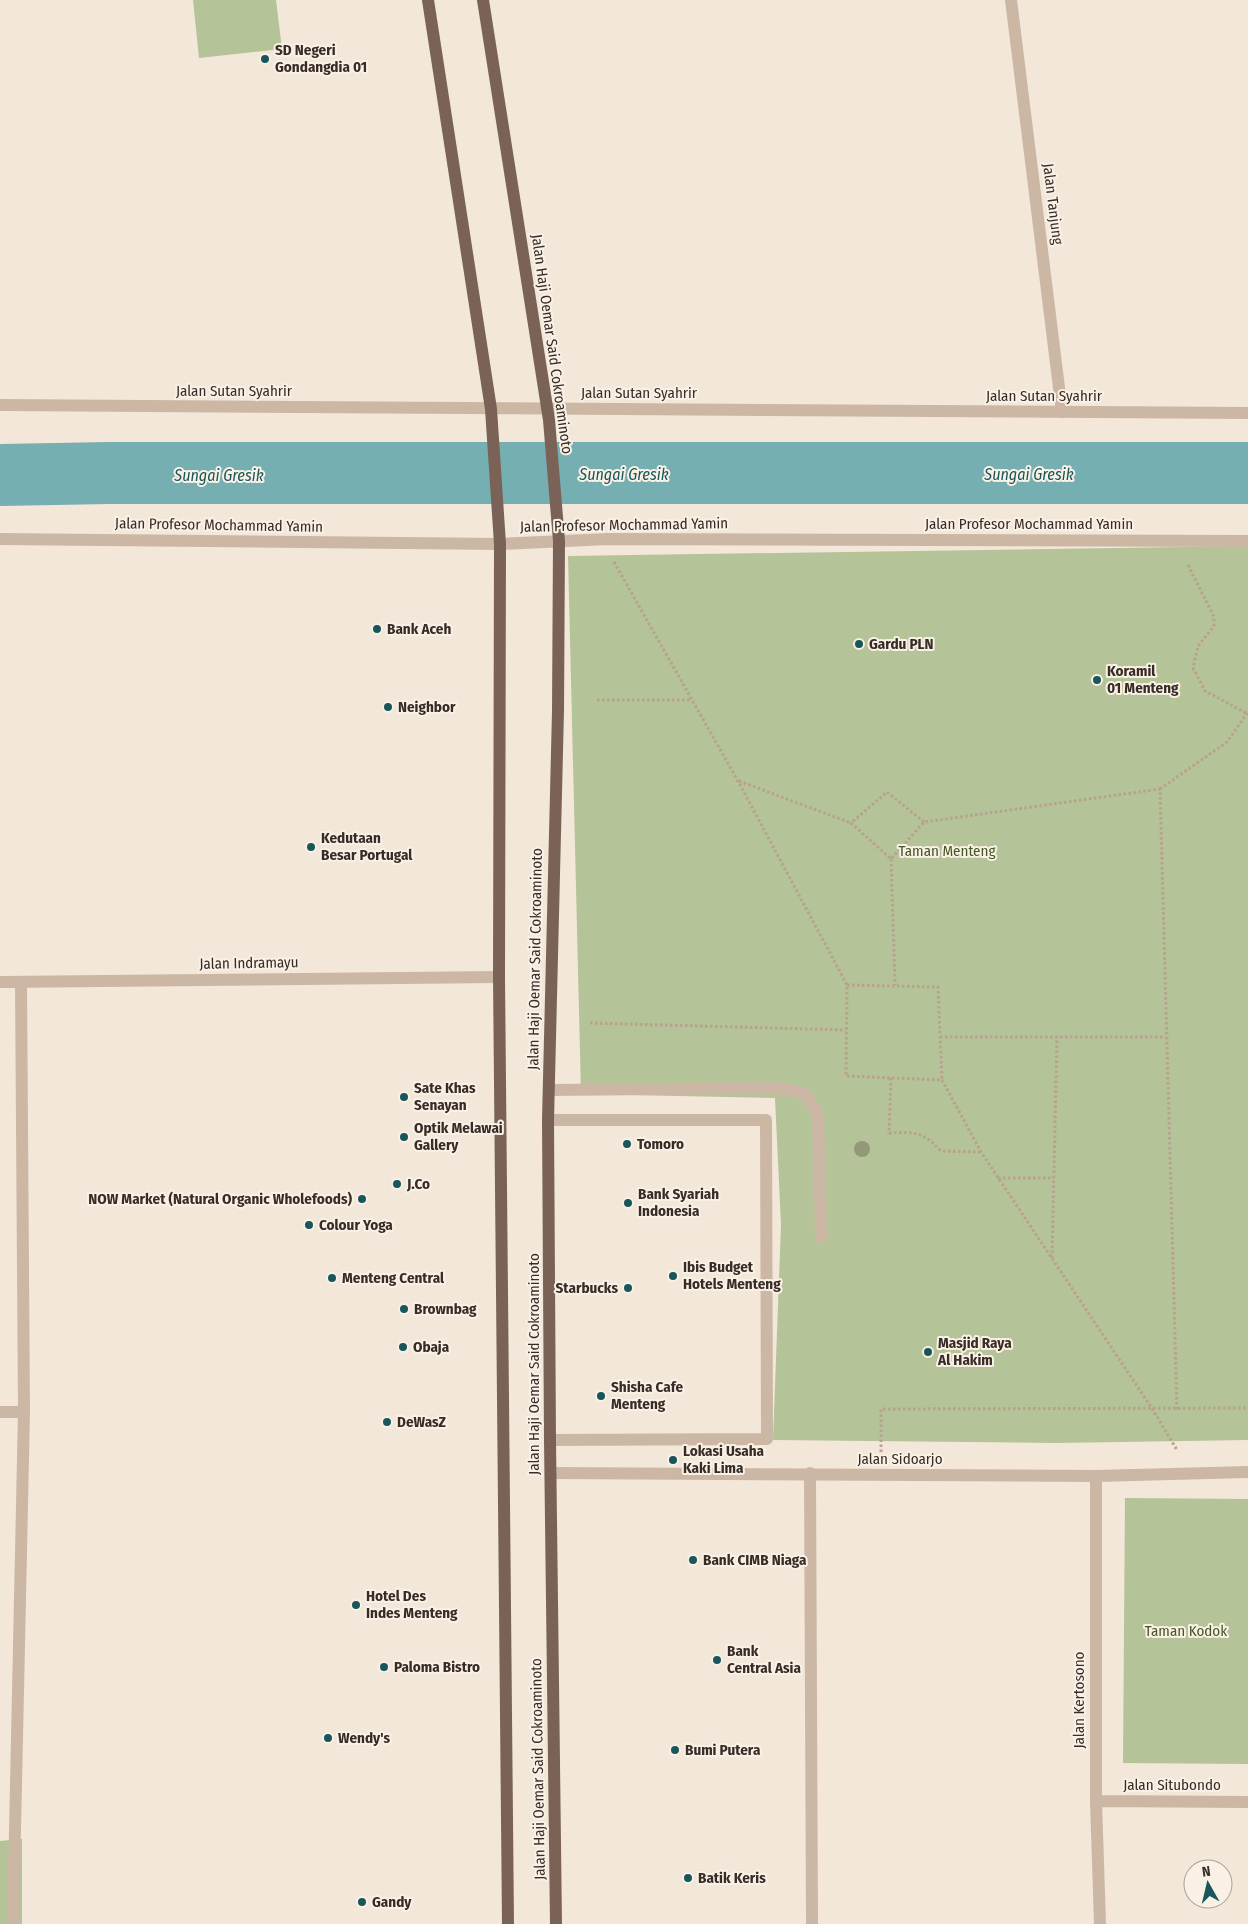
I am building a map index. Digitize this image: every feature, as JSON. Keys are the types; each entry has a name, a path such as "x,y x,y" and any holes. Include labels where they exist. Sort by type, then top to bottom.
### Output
{"main road":[{"name":"Jalan Haji Oemar Said Cokroaminoto","path":"428,0 491,409 500,544 499,977 508,1924"},
{"name":"Jalan Haji Oemar Said Cokroaminoto","path":"483,0 548,414 559,541 558,711 548,1120 556,1924"}],"street":[{"path":"483,0 488,0"},
{"name":"Jalan Tanjung","path":"1011,0 1062,412"},
{"name":"Jalan Sutan Syahrir","path":"0,406 491,409 548,414 1248,413"},
{"name":"Jalan Profesor Mochammad Yamin","path":"0,540 500,544 608,540 1248,541"},
{"name":"Jalan Indramayu","path":"0,982 499,977"},
{"path":"13,1924 24,1412 21,982"},
{"path":"549,1090 775,1088 804,1093 818,1113 821,1237"},
{"path":"548,1120 766,1120 767,1439 550,1440"},
{"path":"0,1412 24,1412"},
{"name":"Jalan Sidoarjo","path":"551,1473 1096,1476 1248,1472"},
{"path":"810,1473 812,1924"},
{"name":"Jalan Kertosono","path":"1096,1476 1096,1801 1100,1924"},
{"name":"Jalan Situbondo","path":"1096,1801 1248,1802"},
{"path":"0,1838 14,1838"}],"path":[{"path":"608,540 614,565 738,781 847,985 846,1076 942,1080"},
{"path":"895,985 891,860 924,822 1160,789 1227,742 1247,713 1204,691 1193,668 1198,646 1214,626 1214,617 1187,563"},
{"path":"597,700 691,700"},
{"path":"738,781 851,823 891,860"},
{"path":"1160,789 1177,1410"},
{"path":"851,823 887,792 924,822"},
{"path":"847,985 938,987 942,1080 981,1152 1153,1410 1191,1473"},
{"path":"590,1023 846,1030"},
{"path":"940,1037 1166,1037"},
{"path":"1052,1259 1057,1037"},
{"path":"891,1078 889,1133 914,1132 932,1141 941,1151 981,1152"},
{"path":"998,1178 1054,1178"},
{"path":"881,1475 881,1409 1177,1410 1248,1408"}],"green space":[{"path":"193,0 276,0 282,49 199,58"},
{"name":"Taman Menteng","path":"1248,546 1248,1440 1056,1443 773,1440 781,1225 775,1098 581,1094 568,556"},
{"name":"Taman Kodok","path":"1125,1498 1248,1499 1248,1764 1123,1763"},
{"path":"22,1839 22,1924 0,1924 0,1841"}],"waterway":[{"name":"Sungai Gresik","path":"0,475 109,473 1248,473"}],"place":[{"name":"SD Negeri Gondangdia 01","path":"265,59"},
{"name":"Bank Aceh","path":"377,629"},
{"name":"Gardu PLN","path":"859,644"},
{"name":"Koramil 01 Menteng","path":"1097,680"},
{"name":"Neighbor","path":"388,707"},
{"name":"Kedutaan Besar Portugal","path":"311,847"},
{"name":"Sate Khas Senayan","path":"404,1097"},
{"name":"Optik Melawai Gallery","path":"404,1137"},
{"name":"Tomoro","path":"627,1144"},
{"name":"J.Co","path":"397,1184"},
{"name":"NOW Market (Natural Organic Wholefoods)","path":"362,1199"},
{"name":"Bank Syariah Indonesia","path":"628,1203"},
{"name":"Colour Yoga","path":"309,1225"},
{"name":"Ibis Budget Hotels Menteng","path":"673,1276"},
{"name":"Menteng Central","path":"332,1278"},
{"name":"Starbucks","path":"628,1288"},
{"name":"Brownbag","path":"404,1309"},
{"name":"Obaja","path":"403,1347"},
{"name":"Masjid Raya Al Hakim","path":"928,1352"},
{"name":"Shisha Cafe Menteng","path":"601,1396"},
{"name":"DeWasZ","path":"387,1422"},
{"name":"Lokasi Usaha Kaki Lima","path":"673,1460"},
{"name":"Bank CIMB Niaga","path":"693,1560"},
{"name":"Hotel Des Indes Menteng","path":"356,1605"},
{"name":"Bank Central Asia","path":"717,1660"},
{"name":"Paloma Bistro","path":"384,1667"},
{"name":"Wendy's","path":"328,1738"},
{"name":"Bumi Putera","path":"675,1750"},
{"name":"Batik Keris","path":"688,1878"},
{"name":"Gandy","path":"362,1902"}]}
